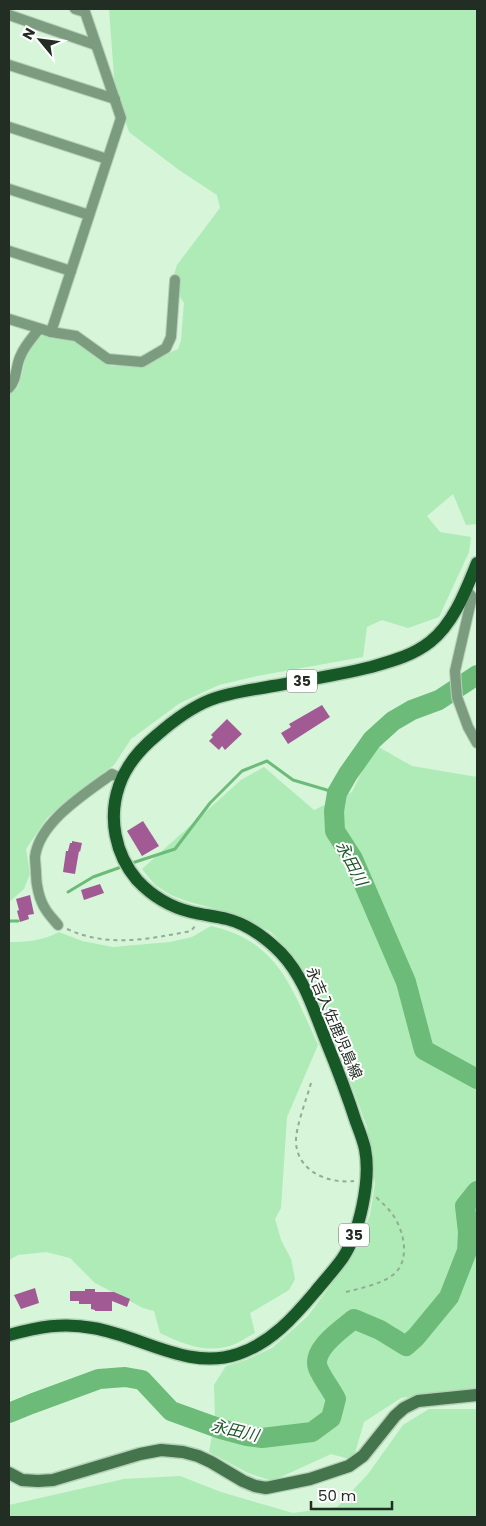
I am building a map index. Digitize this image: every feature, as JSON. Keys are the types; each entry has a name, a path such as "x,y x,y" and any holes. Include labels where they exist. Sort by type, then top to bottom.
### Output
{"main road":[{"name":"永吉入佐鹿児島線","path":"9,1335 39,1327 63,1325 91,1327 193,1358 217,1358 237,1354 257,1346 275,1334 298,1313 342,1258 350,1245 360,1220 364,1202 367,1170 365,1150 343,1083 302,983 292,966 279,951 258,933 239,923 190,912 174,906 148,890 127,867 117,843 114,830 114,808 119,784 129,763 152,739 192,708 209,700 233,693 347,673 407,656 428,643 449,621 477,563"}],"street":[{"path":"51,332 121,118 85,12 75,9"},
{"path":"9,15 96,45"},
{"path":"9,65 114,99"},
{"path":"9,127 107,159"},
{"path":"9,189 89,215"},
{"path":"9,251 71,271"},
{"path":"9,319 51,332 69,334 80,339 102,357 108,359 142,362 166,348 172,337 175,280"},
{"path":"9,388 16,376 19,357 40,329"},
{"path":"466,589 472,597 454,671 457,697 468,727 477,743"},
{"path":"58,924 44,908 36,881 35,857 41,838 52,823 72,804 112,774 119,784"},
{"path":"9,1473 22,1480 38,1482 53,1480 140,1454 161,1450 183,1452 198,1456 243,1481 266,1488 310,1479 349,1466 363,1456 395,1416 418,1400 477,1395"}],"path":[{"path":"58,924 93,938 118,941 191,931 205,915"}],"green space":[{"path":"109,9 477,9 477,524 466,525 453,494 427,516 440,532 471,537 469,552 439,617 408,628 382,620 367,627 363,657 257,676 219,685 180,703 131,739 114,765 47,818 26,849 30,874 24,889 9,902 9,394 17,388 22,375 26,354 34,342 42,336 67,336 78,341 111,366 141,366 178,349 181,340 184,303 171,283 177,265 220,208 217,195 179,170 129,132 115,90"},
{"path":"375,745 412,766 477,777 477,1389 401,1398 364,1422 353,1460 331,1454 272,1481 248,1473 209,1452 215,1420 214,1385 226,1366 246,1360 272,1348 308,1316 356,1250 370,1215 375,1184 367,1127 335,1040 296,959 271,932 235,914 171,895 155,885 142,869 241,780 264,767 314,810 352,792"},
{"path":"211,926 234,933 253,943 268,955 291,987 318,1045 287,1117 281,1208 275,1219 281,1240 291,1259 295,1279 289,1290 250,1313 255,1333 230,1346 202,1348 185,1344 160,1333 154,1311 143,1308 95,1283 70,1258 46,1252 18,1255 9,1260 9,942 34,940 59,932 82,941 113,947 170,942 192,937"},
{"path":"429,1409 477,1409 477,1517 9,1517 9,1505 124,1479 180,1476 221,1492 293,1513 337,1507 368,1474 403,1425"}],"building":[{"path":"322,705 330,717 288,744 281,733 291,727 289,724"},
{"path":"227,719 242,734 225,750 222,746 219,750 209,741 213,737 211,735"},
{"path":"143,821 159,846 142,856 127,831"},
{"path":"72,841 82,843 75,874 63,872 66,851 68,851"},
{"path":"100,884 104,893 84,900 81,890"},
{"path":"30,895 34,914 28,915 29,919 20,922 16,899"},
{"path":"35,1288 39,1303 21,1309 14,1295"},
{"path":"85,1289 95,1289 95,1292 114,1292 130,1299 127,1307 112,1301 112,1311 95,1311 91,1309 91,1304 79,1304 79,1301 70,1301 70,1291 85,1291"}],"waterway":[{"name":"永田川","path":"477,675 439,700 412,710 393,721 372,740 337,793 334,811 335,831 353,859 406,982 424,1050 477,1079"},
{"path":"129,864 175,849 210,803 242,771 267,761 293,780 337,793"},
{"path":"68,892 93,877 124,866"},
{"path":"9,921 18,921"},
{"name":"永田川","path":"9,1413 99,1379 125,1377 142,1380 171,1411 221,1429 262,1438 312,1432 331,1418 336,1399 318,1368 317,1361 323,1347 335,1334 354,1319 380,1330 406,1346 416,1337 449,1297 467,1251 468,1232 465,1206 477,1191"}]}
